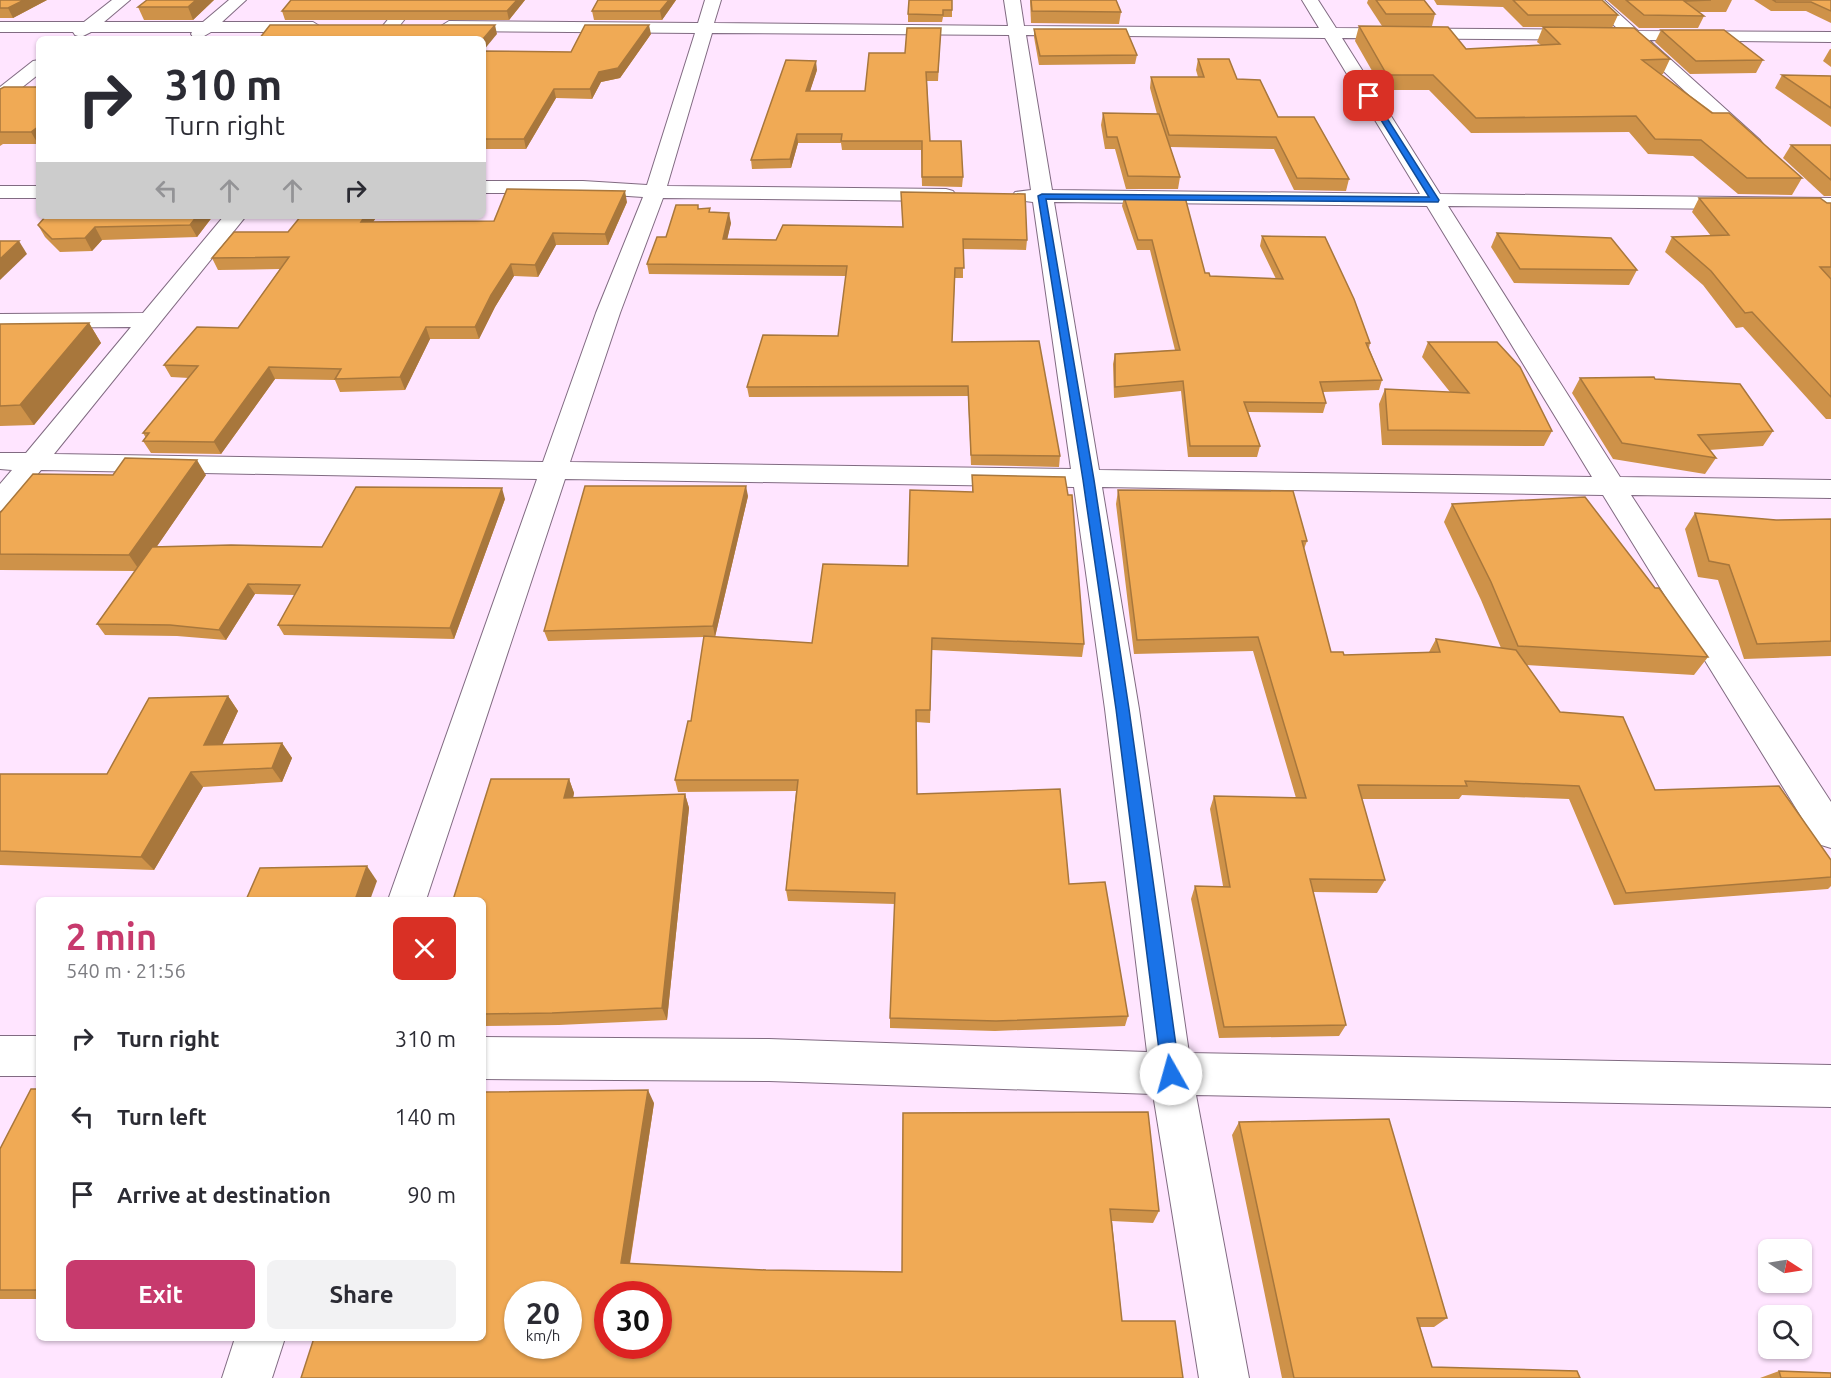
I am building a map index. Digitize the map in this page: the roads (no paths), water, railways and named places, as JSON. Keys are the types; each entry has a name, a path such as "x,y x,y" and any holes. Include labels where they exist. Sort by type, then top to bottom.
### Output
{"street":[{"path":"76,36 122,0"},
{"path":"200,33 238,0"},
{"path":"385,32 412,0"},
{"path":"408,897 608,313 655,192 713,0"},
{"path":"1310,0 1612,487 1831,832"},
{"path":"1595,0 1766,156"},
{"path":"1014,15 1122,709 1171,1074 1224,1378"},
{"path":"437,26 704,27 1014,15 1330,32 1831,37"},
{"path":"0,27 87,27 200,33 333,26"},
{"path":"367,26 385,32 414,26"},
{"path":"0,96 36,67"},
{"path":"486,187 584,187 655,192 970,195"},
{"path":"1800,188 1826,208"},
{"path":"0,192 36,190"},
{"path":"1006,196 1435,200 1826,208"},
{"path":"0,502 233,219"},
{"path":"0,321 149,320"},
{"path":"0,461 1088,480 1831,489"},
{"path":"0,1056 36,1056"},
{"path":"486,1058 769,1060 1171,1074 1831,1086"},
{"path":"247,1378 259,1341"}]}
